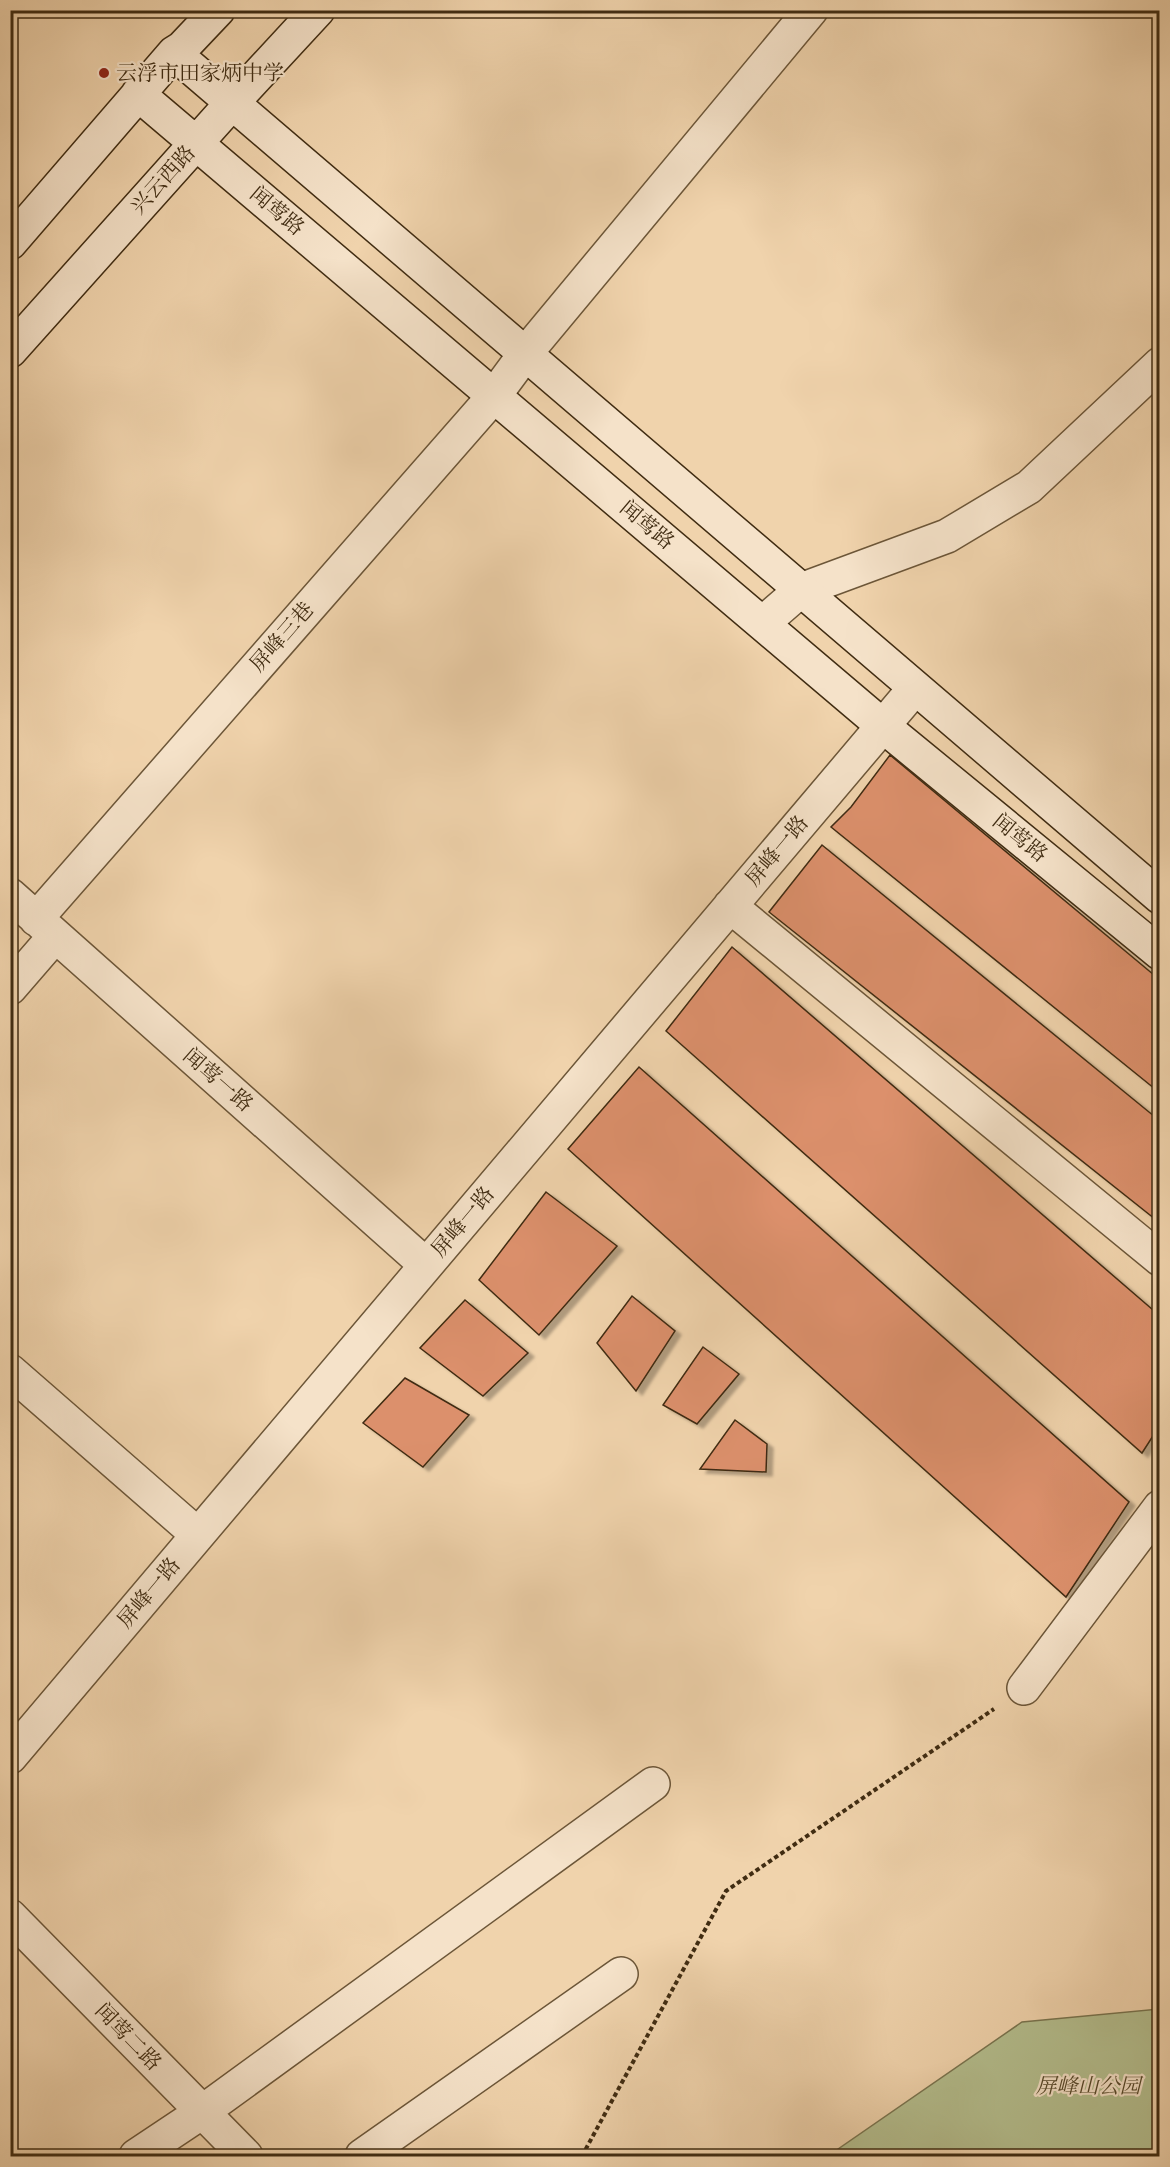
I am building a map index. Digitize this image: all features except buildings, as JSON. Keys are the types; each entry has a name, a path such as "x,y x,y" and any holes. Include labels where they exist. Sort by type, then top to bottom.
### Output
{"street":[{"path":"10,243 174,53 182,48 218,10"},
{"name":"兴云西路","path":"10,351 318,10"},
{"name":"屏峰三巷","path":"10,988 45,927 494,396 525,354 811,10"},
{"path":"174,53 1160,897"},
{"name":"闻莺路","path":"138,94 883,726 1160,953"},
{"path":"763,623 801,590 946,536 1029,487 1160,364"},
{"name":"屏峰一路","path":"10,1757 915,688"},
{"name":"闻莺一路","path":"10,896 426,1265"},
{"path":"730,906 1160,1259"},
{"path":"10,1371 198,1535"},
{"path":"1024,1688 1160,1507"},
{"path":"136,2157 202,2112 653,1784"},
{"name":"闻莺二路","path":"10,1917 246,2157"},
{"path":"362,2157 621,1974"}],"path":[{"path":"582,2157 726,1891 1024,1688"}],"green space":[{"name":"屏峰山公园","path":"1159,2009 1159,2156 828,2156 1022,2022"}],"place":[{"name":"云浮市田家炳中学","path":"104,73"}]}
